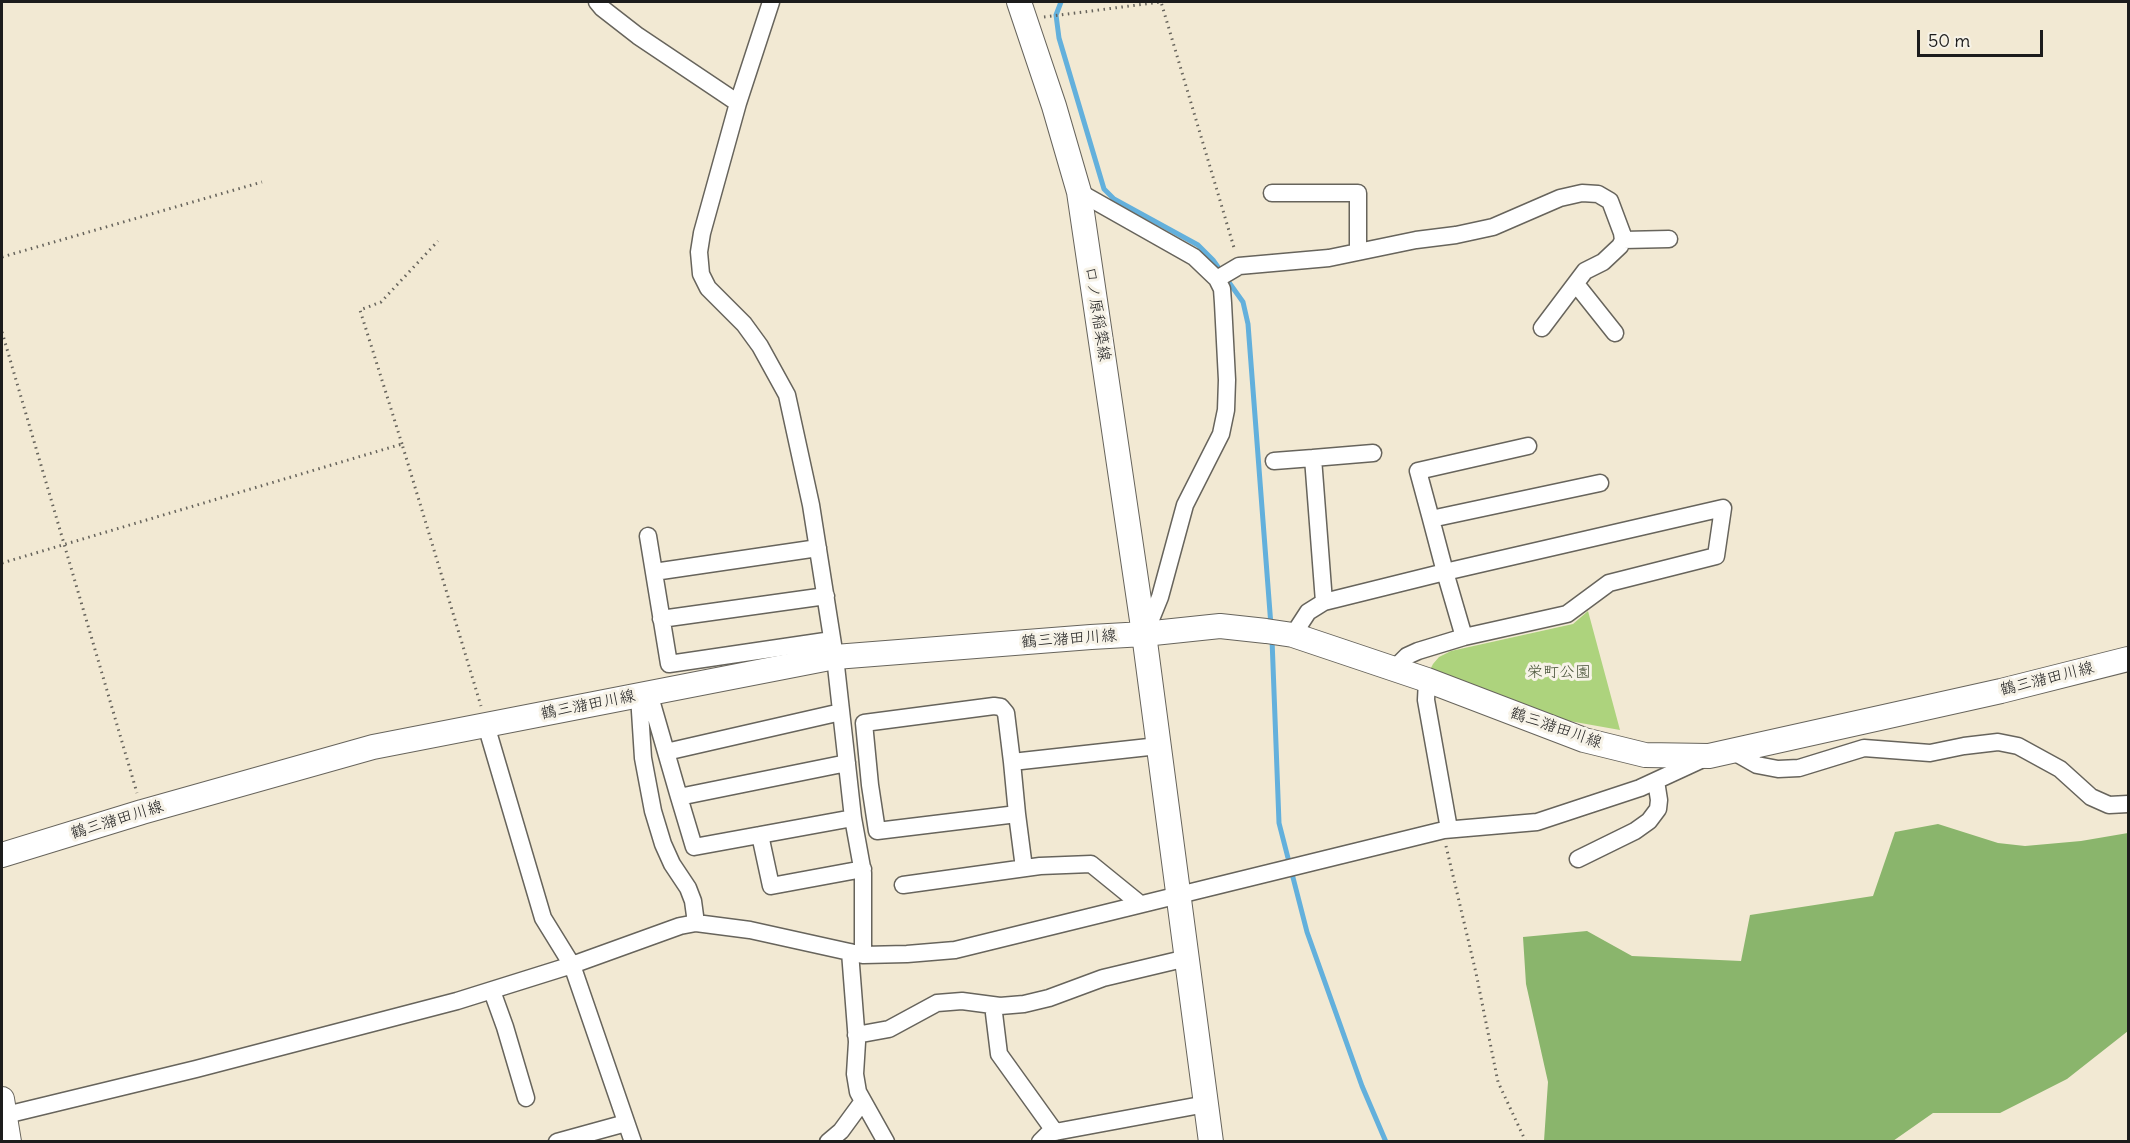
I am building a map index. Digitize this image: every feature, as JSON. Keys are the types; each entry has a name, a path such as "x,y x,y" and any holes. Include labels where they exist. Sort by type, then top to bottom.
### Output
{"main road":[{"name":"口ノ原稲築線","path":"1022,10 1079,192 1144,634 1211,1142"},
{"name":"鶴三潴田川線","path":"2,855 142,812 373,747 644,694 834,649 1144,634 1220,626 1293,635 1427,680 1584,740 1645,755 1709,756 2128,659"},
{"path":"4,1107 9,1142"}],"street":[{"path":"597,2 638,36 738,103"},
{"path":"771,2 738,103 702,233 699,252 702,273 708,288 744,324 760,346 787,395 811,505 834,649 853,818 863,869 856,953 855,1074 858,1092 886,1142"},
{"path":"1079,192 1194,256 1217,279 1222,289 1227,380 1226,410 1221,434 1185,505 1165,582 1144,634"},
{"path":"1272,193 1358,193 1358,252"},
{"path":"1217,279 1239,266 1329,258 1493,227 1560,198 1582,193 1598,194 1610,201 1623,240 1620,246 1603,262 1585,271 1542,328"},
{"path":"1623,240 1669,238"},
{"path":"1576,284 1615,333"},
{"path":"1464,638 1418,471 1528,446"},
{"path":"1274,461 1373,453"},
{"path":"1313,458 1324,602"},
{"path":"1431,519 1600,483"},
{"path":"1293,635 1308,612 1324,602 1723,508 1716,556 1609,583 1567,614 1418,651 1407,656 1394,669"},
{"path":"648,536 669,664 834,649"},
{"path":"654,572 818,548"},
{"path":"661,619 826,596"},
{"path":"1427,680 1426,700 1445,830"},
{"path":"644,694 666,752 694,847 853,818"},
{"path":"644,694 643,758 653,811 667,854 688,888 693,901 696,923"},
{"path":"1017,814 877,831 864,723 994,705 1001,707 1006,713 1024,868"},
{"path":"666,752 841,712"},
{"path":"486,725 543,918 572,965 633,1142"},
{"path":"1734,752 1757,765 1778,769 1799,768 1864,748 1930,753 1998,742 2018,746 2060,769 2091,797 2109,805 2128,804"},
{"path":"1012,762 1158,746"},
{"path":"4,1107 196,1069 458,1001 572,965 680,926 696,923 750,930 856,953 907,954 955,950 1139,903 1445,830 1537,822 1640,788 1709,756"},
{"path":"680,797 847,763"},
{"path":"1578,859 1635,831 1649,821 1658,809 1656,781"},
{"path":"760,835 771,886 863,869"},
{"path":"903,885 1024,868 1091,864 1139,903"},
{"path":"856,1035 890,1029 938,1003 962,1001 993,1005 1024,1004 1049,998 1103,978 1187,958"},
{"path":"492,991 526,1098"},
{"path":"993,1005 999,1054 1055,1132"},
{"path":"828,1142 840,1131 863,1101"},
{"path":"1040,1142 1048,1134 1055,1132 1206,1104"},
{"path":"557,1142 626,1123"}],"path":[{"path":"1022,10 1161,2 1239,266"},
{"path":"2,257 262,182"},
{"path":"438,241 381,302 360,310 486,725"},
{"path":"2,332 142,812"},
{"path":"2,563 402,444"},
{"path":"1445,830 1498,1082 1526,1142"}],"green space":[{"name":"栄町公園","path":"1588,611 1620,730 1558,719 1429,672 1439,657 1451,651 1573,624"},
{"path":"1938,824 1998,843 2025,846 2081,841 2128,833 2128,1031 2067,1079 2000,1113 1933,1113 1893,1141 1544,1141 1548,1082 1526,984 1523,937 1587,931 1632,956 1741,961 1750,915 1873,896 1895,832"}],"waterway":[{"path":"1061,2 1056,15 1059,38 1104,189 1114,199 1198,245 1213,260 1243,302 1248,324 1271,626"},
{"path":"1272,639 1279,823 1307,932 1362,1086 1386,1142"}]}
